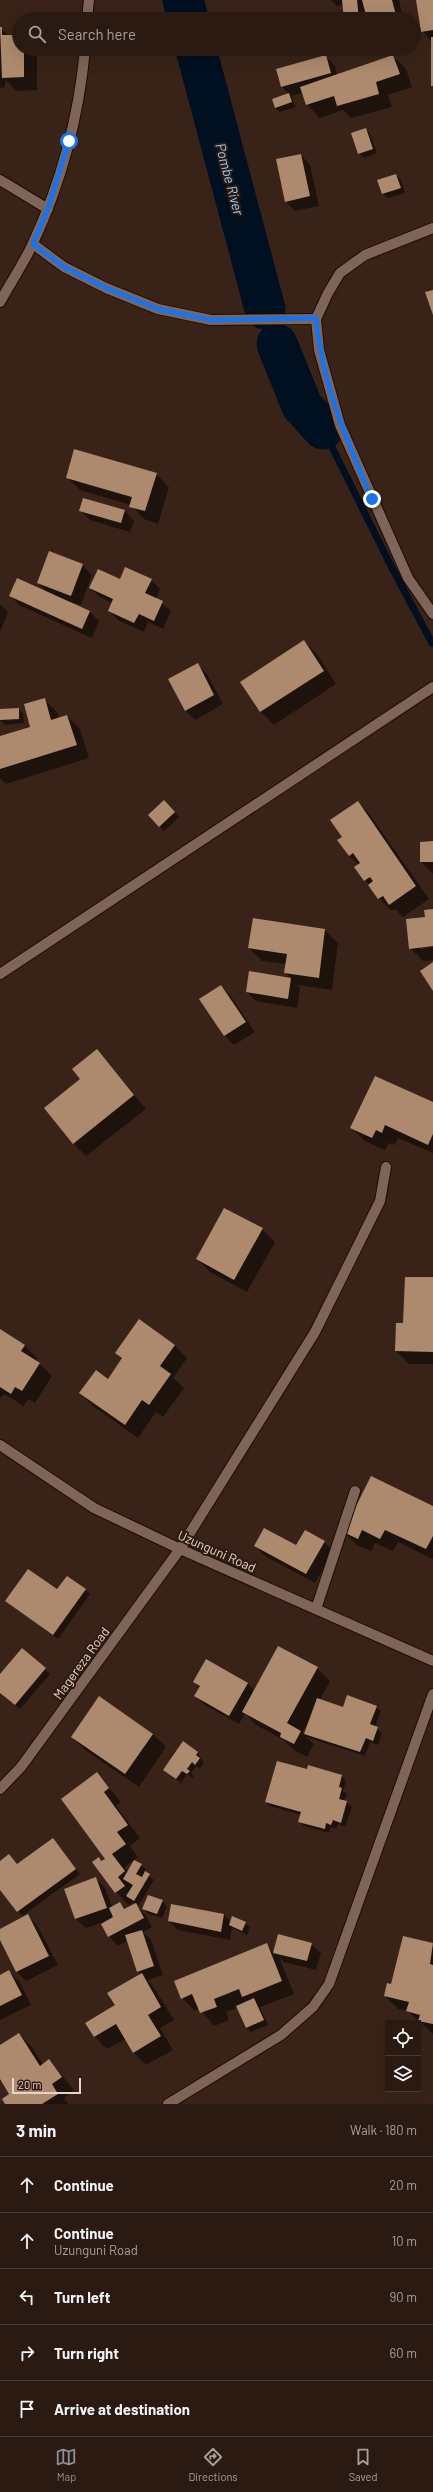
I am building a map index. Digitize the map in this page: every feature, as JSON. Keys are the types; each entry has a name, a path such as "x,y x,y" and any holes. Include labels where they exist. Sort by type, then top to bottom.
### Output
{"street":[{"path":"88,12 89,0"},
{"path":"0,302 33,244 48,209 69,141 82,89 84,56"},
{"path":"0,180 48,209"},
{"path":"433,228 365,255 340,273 316,318 319,350 340,425 408,578 433,614"},
{"path":"33,244 64,267 106,288 158,309 211,320 316,318"},
{"path":"0,974 433,687"},
{"name":"Magereza Road","path":"0,1789 21,1767 180,1549 315,1332 380,1201 386,1166"},
{"name":"Uzunguni Road","path":"0,1445 94,1508 180,1549 433,1661"},
{"path":"316,1609 355,1491"},
{"path":"168,2104 282,2036 314,2007 330,1984 433,1694"}],"building":[{"path":"342,0 357,0 358,12 343,12"},
{"path":"362,0 392,0 395,12 365,12"},
{"path":"416,0 433,0 433,30 421,32 421,12 418,12"},
{"path":"0,27 2,27 2,35 12,35 12,56 24,56 24,77 2,78"},
{"path":"431,37 433,37 433,86 431,86"},
{"path":"326,56 331,73 281,87 276,69"},
{"path":"390,56 393,56 400,74 376,82 379,94 337,106 334,96 306,105 300,87"},
{"path":"289,93 292,102 275,108 272,99"},
{"path":"366,128 373,149 358,154 351,133"},
{"path":"301,154 310,196 285,202 276,159"},
{"path":"396,174 401,188 382,194 377,180"},
{"path":"433,290 433,315 425,292"},
{"path":"74,449 157,473 145,511 129,507 132,497 66,478"},
{"path":"83,498 125,510 121,523 79,511"},
{"path":"49,551 83,564 71,596 37,583"},
{"path":"125,567 152,579 145,593 163,601 154,621 139,614 134,623 108,611 113,599 89,588 98,569 120,579"},
{"path":"17,578 90,611 82,629 9,596"},
{"path":"304,640 324,671 260,712 240,682"},
{"path":"198,663 214,695 185,711 168,679"},
{"path":"45,698 51,720 67,715 77,745 0,769 0,736 30,727 24,704"},
{"path":"19,708 19,719 0,720 0,709"},
{"path":"164,800 175,812 159,827 148,815"},
{"path":"358,801 416,886 389,905 383,896 378,899 368,885 373,881 370,877 364,881 354,867 360,863 353,853 349,856 337,840 342,837 330,820"},
{"path":"433,841 433,862 420,862 420,842"},
{"path":"433,909 433,946 409,949 406,919 425,917 424,910"},
{"path":"253,918 325,929 319,978 284,973 287,954 248,948"},
{"path":"433,962 433,991 420,971"},
{"path":"249,971 291,978 288,999 246,992"},
{"path":"221,985 246,1022 224,1036 199,999"},
{"path":"97,1049 134,1095 73,1144 44,1108 80,1079 72,1069"},
{"path":"375,1076 433,1102 433,1134 428,1145 385,1125 382,1133 376,1130 372,1138 350,1128"},
{"path":"224,1208 263,1228 234,1280 196,1259"},
{"path":"405,1277 433,1277 433,1352 395,1351 396,1323 403,1323"},
{"path":"139,1319 175,1345 160,1366 171,1374 149,1405 142,1400 125,1425 79,1393 96,1370 108,1379 122,1358 115,1353"},
{"path":"0,1329 25,1345 21,1351 40,1363 22,1391 15,1387 11,1394 0,1387"},
{"path":"371,1476 433,1506 433,1536 426,1549 385,1530 380,1539 362,1530 358,1539 343,1532"},
{"path":"264,1528 296,1545 305,1530 325,1541 306,1574 254,1546"},
{"path":"28,1569 57,1589 67,1576 86,1589 53,1635 5,1601"},
{"path":"278,1646 318,1667 287,1723 301,1731 294,1744 280,1737 281,1733 242,1712"},
{"path":"22,1648 46,1668 15,1705 0,1693 0,1674"},
{"path":"206,1659 248,1683 229,1716 194,1696 200,1686 193,1682"},
{"path":"347,1695 377,1706 370,1724 378,1727 373,1741 366,1738 360,1752 304,1734 317,1698 343,1707"},
{"path":"99,1696 153,1734 125,1774 71,1737"},
{"path":"183,1741 198,1752 196,1755 200,1758 195,1765 192,1762 187,1769 190,1771 187,1774 182,1771 176,1779 163,1770"},
{"path":"277,1761 307,1769 308,1765 342,1775 339,1787 342,1788 339,1799 347,1801 341,1823 333,1820 331,1825 326,1823 325,1829 298,1822 301,1812 265,1802"},
{"path":"97,1772 109,1788 104,1792 128,1825 117,1832 126,1844 112,1854 125,1871 118,1877 125,1886 115,1893 92,1862 99,1857 101,1861 105,1859 61,1799"},
{"path":"53,1838 76,1869 17,1912 0,1890 0,1861 9,1854 17,1864"},
{"path":"134,1860 142,1864 136,1874 142,1877 145,1871 150,1874 134,1901 126,1896 133,1885 123,1879"},
{"path":"96,1877 107,1908 75,1919 64,1889"},
{"path":"148,1895 163,1900 157,1914 142,1909"},
{"path":"120,1902 124,1909 136,1903 144,1918 108,1937 101,1924 113,1917 109,1908"},
{"path":"171,1904 224,1914 221,1932 168,1921"},
{"path":"28,1914 49,1956 16,1972 0,1940 0,1929"},
{"path":"232,1916 246,1922 242,1931 229,1925"},
{"path":"142,1930 154,1966 137,1972 125,1935"},
{"path":"278,1934 312,1943 307,1961 273,1953"},
{"path":"403,1936 433,1943 430,1964 433,1965 433,2024 421,2022 421,2020 418,2020 420,2015 406,2011 409,2002 384,1996 387,1983 391,1984"},
{"path":"267,1943 282,1981 242,1997 239,1989 214,1999 217,2007 200,2013 192,1994 181,1999 174,1981"},
{"path":"9,1970 22,1995 0,2006 0,1975"},
{"path":"142,1973 161,2007 148,2015 161,2036 133,2053 116,2024 94,2037 85,2023 115,2005 107,1993"},
{"path":"254,1998 264,2020 246,2028 236,2006"},
{"path":"19,2033 40,2066 49,2059 62,2077 52,2084 58,2094 42,2104 5,2104 2,2099 9,2094 0,2079 0,2045"}],"waterway":[{"name":"Pombe River","path":"183,0 186,12"},
{"name":"Pombe River","path":"198,56 265,309"},
{"name":"Pombe River","path":"277,344 302,406 323,429"},
{"path":"323,429 392,568 432,643"}],"route":[{"path":"69,141 48,209 33,244 64,267 106,288 158,309 211,320 316,318 319,350 340,425 372,499"}]}
